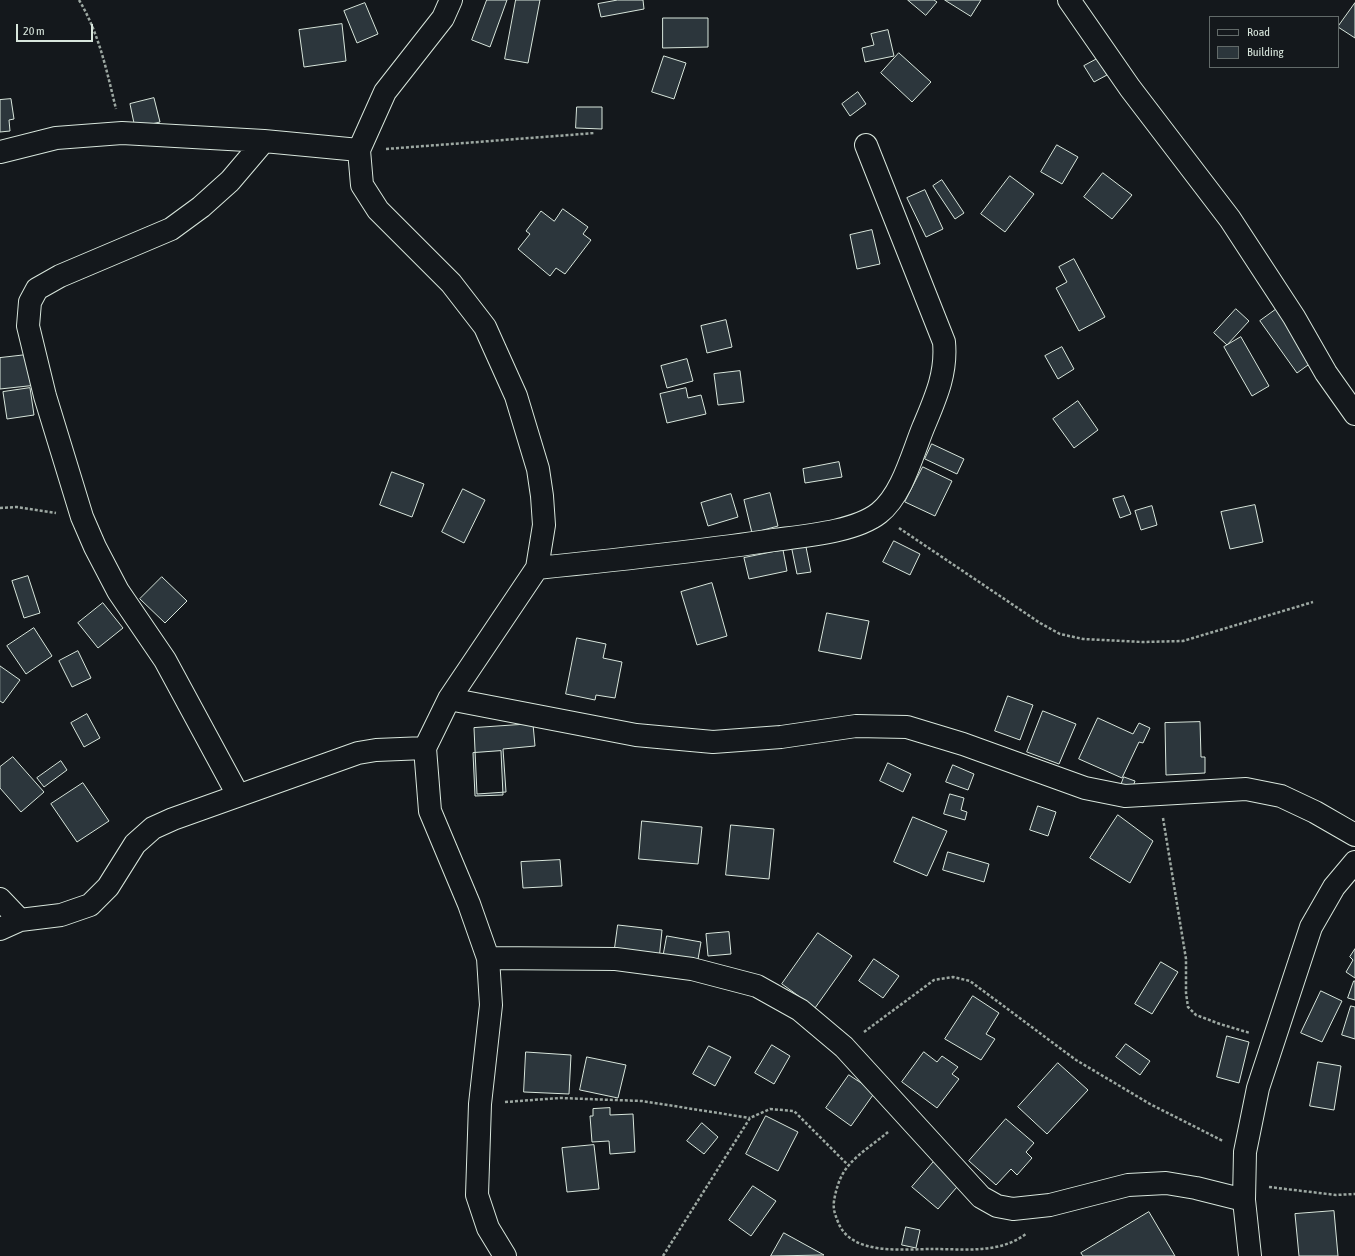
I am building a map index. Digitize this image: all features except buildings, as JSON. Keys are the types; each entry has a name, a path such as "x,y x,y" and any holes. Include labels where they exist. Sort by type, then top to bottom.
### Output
{"street":[{"path":"451,0 443,18 385,92 360,150 362,185 378,210 451,283 485,327 516,396 538,469 542,496 544,525 537,568 449,699 425,748 430,811 469,904 488,958 491,1005 480,1104 477,1195 488,1228 504,1256"},
{"path":"1069,0 1130,88 1230,219 1294,318 1326,373 1355,414"},
{"path":"0,152 56,138 122,133 264,141 360,150"},
{"path":"238,794 165,660 118,591 95,547 82,517 45,396 28,326 30,302 37,289 60,276 171,229 201,207 230,181 264,141"},
{"path":"537,568 688,553 823,533 861,523 879,513 898,490 937,394 944,371 944,342 866,145"},
{"path":"449,699 636,734 713,742 780,737 856,726 908,727 963,744 1085,788 1125,796 1246,789 1281,796 1315,812 1355,835"},
{"path":"0,899 10,924 61,915 90,905 108,887 135,844 153,828 238,794 358,753 376,750 425,748"},
{"path":"1250,1256 1245,1192 1245,1152 1258,1088 1311,927 1334,887 1355,862"},
{"path":"488,958 616,958 692,970 756,986 800,1010 844,1047 982,1197 997,1206 1012,1209 1050,1205 1128,1186 1166,1183 1196,1188 1245,1192"}],"path":[{"path":"79,0 87,12 104,60 122,133"},
{"path":"360,150 452,145 595,133"},
{"path":"0,508 17,507 82,517"},
{"path":"879,513 914,539 1040,623 1060,634 1083,639 1142,642 1183,641 1314,602"},
{"path":"1162,795 1163,816 1186,959 1186,993 1188,1007 1196,1015 1220,1024 1274,1040"},
{"path":"844,1047 934,980 953,977 970,981 1076,1060 1150,1104 1245,1152"},
{"path":"480,1104 560,1098 634,1101 750,1118"},
{"path":"663,1256 750,1118 770,1109 794,1111 848,1166"},
{"path":"906,1116 848,1166 836,1187 833,1209 842,1232 859,1243 883,1249 977,1249 1002,1246 1018,1240 1037,1225 1050,1205"},
{"path":"1245,1192 1336,1195 1355,1194"}]}
